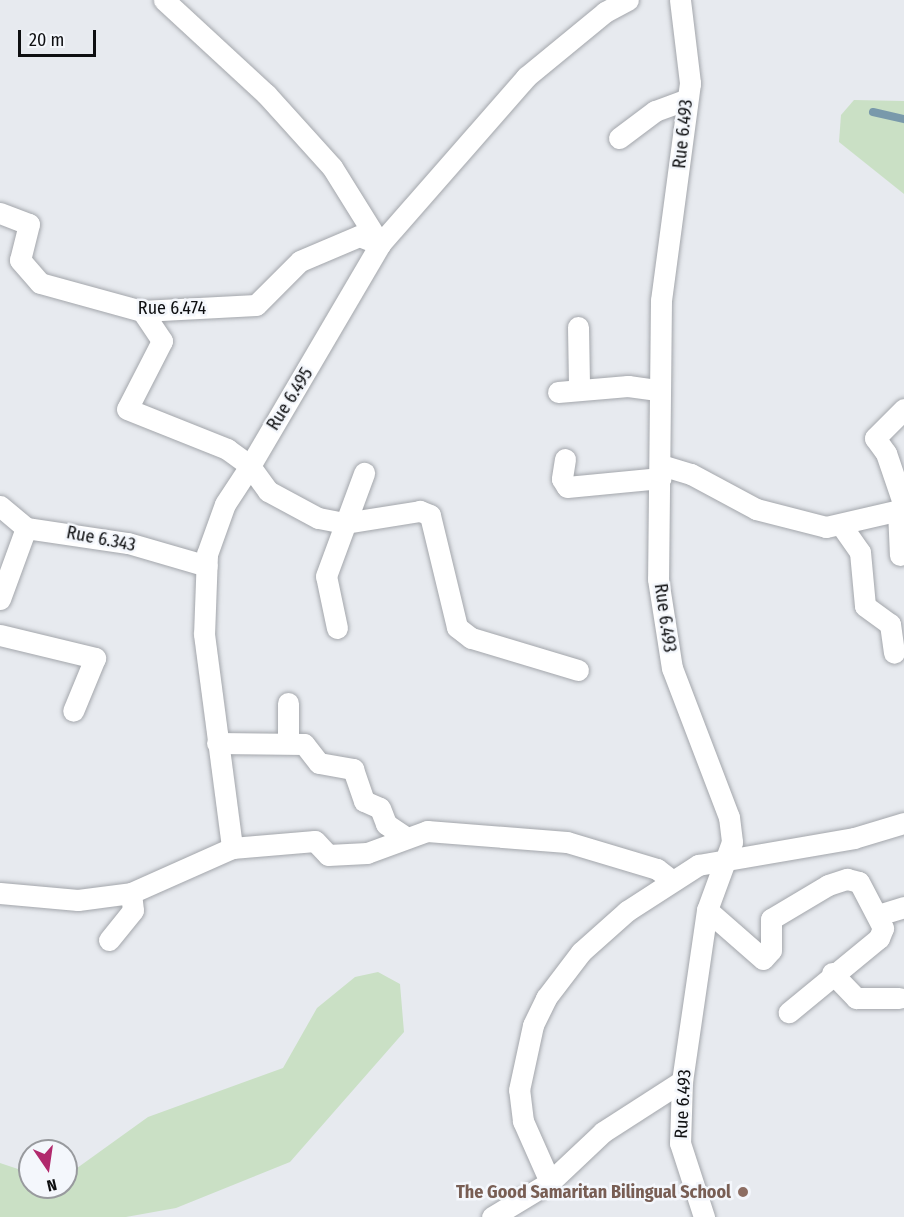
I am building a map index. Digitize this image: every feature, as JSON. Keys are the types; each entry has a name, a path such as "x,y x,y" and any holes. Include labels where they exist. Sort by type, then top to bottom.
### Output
{"street":[{"path":"164,0 266,94 332,167 380,244"},
{"name":"Rue 6.495","path":"232,848 204,634 207,567 214,528 380,244 526,77 597,18 628,0"},
{"name":"Rue 6.493","path":"680,0 690,83 661,300 658,390 661,471 658,579 672,668 729,817 728,859 707,910 682,1081 680,1143 704,1217"},
{"path":"619,138 655,111 686,100"},
{"name":"Rue 6.474","path":"0,213 29,224 20,260 40,283 142,311 256,305 300,261 359,236 380,244"},
{"path":"142,311 162,341 127,409 227,449 250,466 268,491 285,503 344,523 420,511 430,515 457,627 471,638 578,670"},
{"path":"578,327 568,390 658,390"},
{"path":"900,555 902,508 886,453 875,438 904,410"},
{"path":"565,459 562,479 567,487 661,471 691,474 756,509 841,525 902,508"},
{"path":"337,628 326,576 364,473"},
{"path":"0,506 26,528 0,599"},
{"path":"841,525 860,552 865,606 890,624 894,653"},
{"name":"Rue 6.343","path":"26,528 128,543 207,567"},
{"path":"0,635 95,658 73,711"},
{"path":"288,703 288,740"},
{"path":"217,743 288,740 304,744 319,764 353,769 364,801 380,808 386,824 404,836"},
{"path":"550,1182 524,1121 519,1090 533,1025 546,998 581,952 670,879 728,859 854,838 904,823"},
{"path":"0,893 78,900 131,893 232,848 315,841 328,855 367,853 395,846 404,836 427,831 567,842 657,869 670,879"},
{"path":"707,910 763,959 771,950 771,919 828,885 847,879 859,882 883,927 879,938 832,973 789,1012"},
{"path":"109,940 133,910 131,893"},
{"path":"878,915 904,907"},
{"path":"832,973 856,999 899,998"},
{"path":"492,1217 550,1182 603,1132 682,1081"}],"green space":[{"path":"854,100 904,101 904,194 839,142 841,115"},
{"path":"378,972 400,984 404,1032 290,1162 176,1208 126,1217 0,1217 0,1163 18,1169 18,1199 78,1199 78,1167 148,1117 283,1068 317,1008 355,977"}],"waterway":[{"path":"873,112 904,119"}],"place":[{"name":"The Good Samaritan Bilingual School","path":"743,1192"}]}
